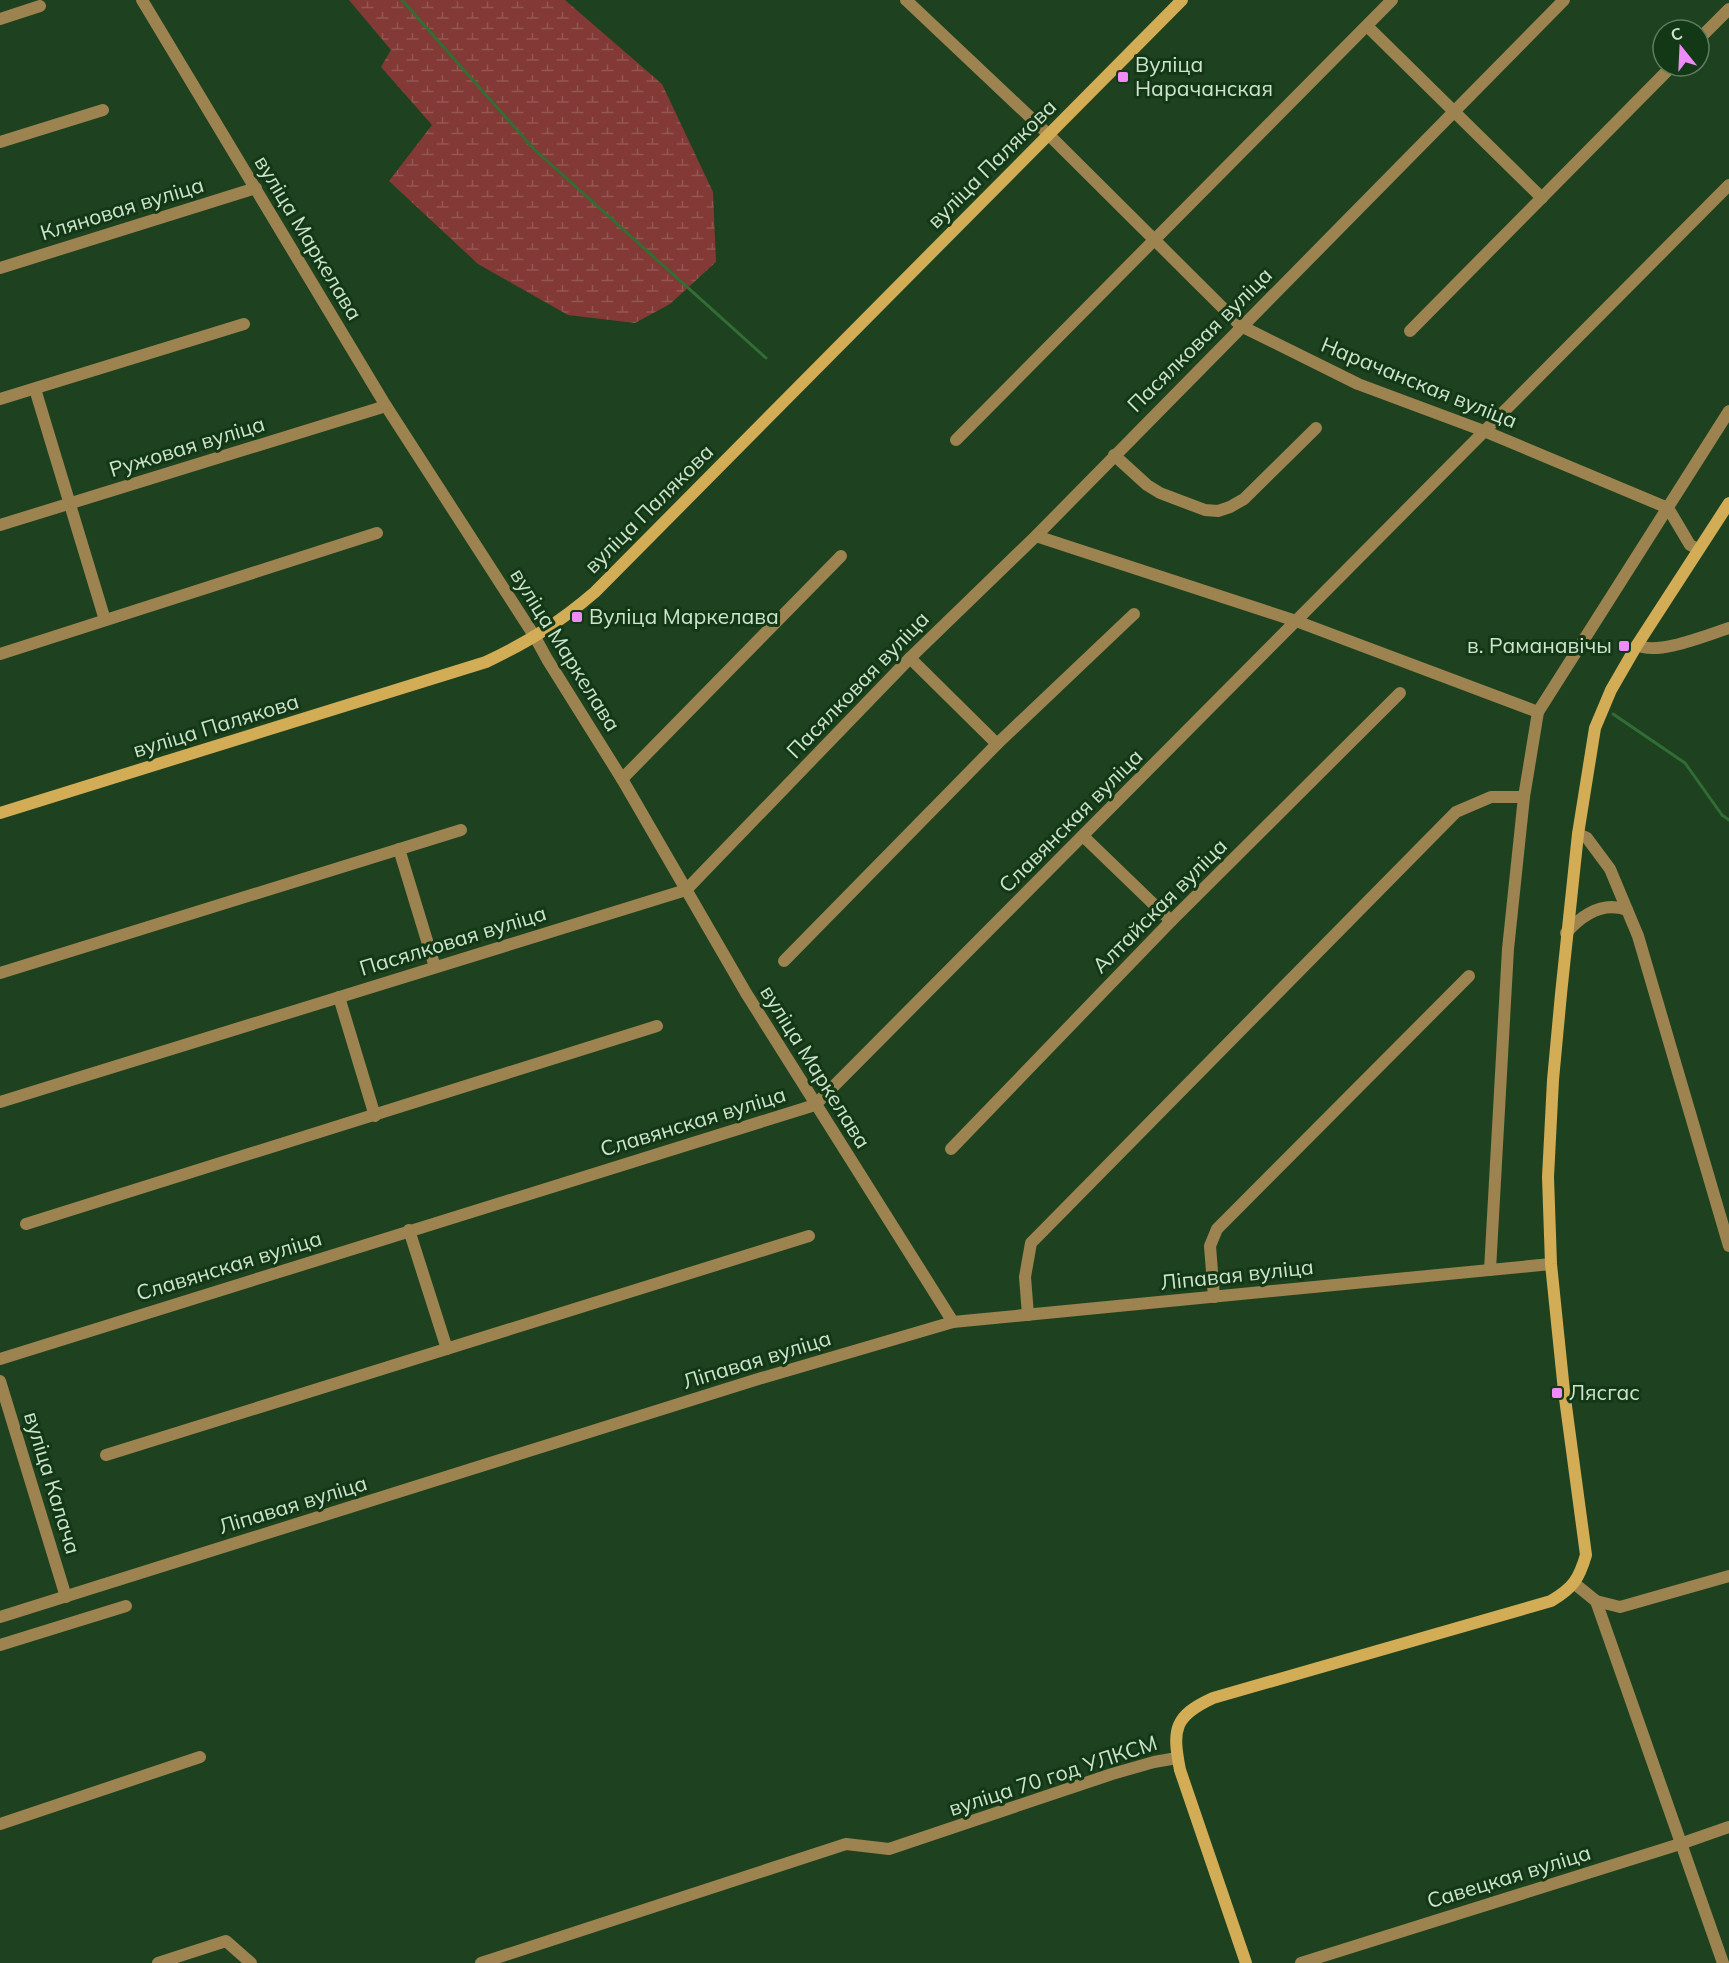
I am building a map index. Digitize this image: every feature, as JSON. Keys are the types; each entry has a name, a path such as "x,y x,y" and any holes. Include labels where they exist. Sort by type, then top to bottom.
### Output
{"street":[{"name":"вуліца Маркелава","path":"142,0 386,406 535,637 622,779 746,993 815,1106 953,1322"},
{"name":"Нарачанская вуліца","path":"906,0 1048,134 1241,326 1358,384 1484,431 1668,508"},
{"name":"вуліца Палякова","path":"0,813 486,662 557,623 595,592 1182,0"},
{"path":"956,440 1392,0"},
{"name":"Пасялковая вуліца","path":"0,1102 686,890 910,658 1036,536 1564,0"},
{"path":"0,19 40,6"},
{"path":"1711,27 1729,9"},
{"path":"1367,26 1542,198"},
{"path":"1410,331 1660,78"},
{"path":"0,142 103,110"},
{"name":"Славянская вуліца","path":"0,1359 409,1230 815,1106 1729,185"},
{"name":"Кляновая вуліца","path":"0,268 256,188"},
{"path":"0,399 244,324"},
{"path":"35,389 105,620"},
{"name":"Ружовая вуліца","path":"0,525 386,406"},
{"path":"1490,1270 1508,950 1524,797 1538,712 1729,411"},
{"path":"1114,455 1147,485 1160,493 1205,510 1218,511 1244,499 1316,428"},
{"path":"1729,503 1637,645 1611,690 1594,728 1566,933 1553,1080 1548,1177 1551,1264 1564,1391 1586,1555 1575,1584 1596,1601 1620,1607 1729,1576"},
{"path":"1668,508 1690,545 1698,549"},
{"path":"0,654 377,533"},
{"path":"1036,536 1296,621 1538,712"},
{"path":"622,779 841,556"},
{"path":"784,961 997,744 1134,614"},
{"path":"1637,645 1642,648 1674,646 1729,628"},
{"path":"910,658 997,744"},
{"name":"Алтайская вуліца","path":"951,1149 1171,921 1400,693"},
{"path":"1028,1315 1025,1277 1031,1243 1456,812 1491,797 1524,797"},
{"path":"0,974 461,830"},
{"path":"1578,834 1587,838 1610,869 1627,910 1644,957 1729,1246"},
{"path":"1083,836 1171,921"},
{"path":"399,849 435,967"},
{"path":"1566,933 1578,920 1590,912 1606,907 1627,910"},
{"path":"1214,1297 1210,1246 1217,1229 1469,976"},
{"path":"339,997 375,1116"},
{"path":"26,1224 657,1026"},
{"path":"409,1230 447,1349"},
{"path":"106,1455 809,1236"},
{"name":"Ліпавая вуліца","path":"0,1617 755,1380 953,1322 1551,1264"},
{"name":"вуліца Калача","path":"0,1381 66,1597"},
{"name":"вуліца 70 год УЛКСМ","path":"481,1963 846,1844 889,1849 1112,1774 1178,1758 1177,1730 1182,1717 1193,1707 1212,1698 1551,1601 1575,1584"},
{"path":"1596,1601 1723,1963"},
{"path":"0,1645 126,1606"},
{"path":"0,1824 200,1757"},
{"path":"1178,1758 1180,1770 1246,1963"},
{"name":"Савецкая вуліца","path":"1301,1963 1729,1827"},
{"path":"158,1963 226,1941 251,1963"}],"green space":[{"path":"349,0 565,0 662,84 713,192 716,262 670,304 635,323 568,315 478,264 389,181 432,125 381,67 391,50"}],"waterway":[{"path":"402,0 534,149 766,358"},
{"path":"1613,714 1685,763 1722,815 1729,820"}],"place":[{"name":"Вуліца Нарачанская","path":"1123,77"},
{"name":"Вуліца Маркелава","path":"577,617"},
{"name":"в. Раманавічы","path":"1624,646"},
{"name":"Лясгас","path":"1557,1393"}]}
